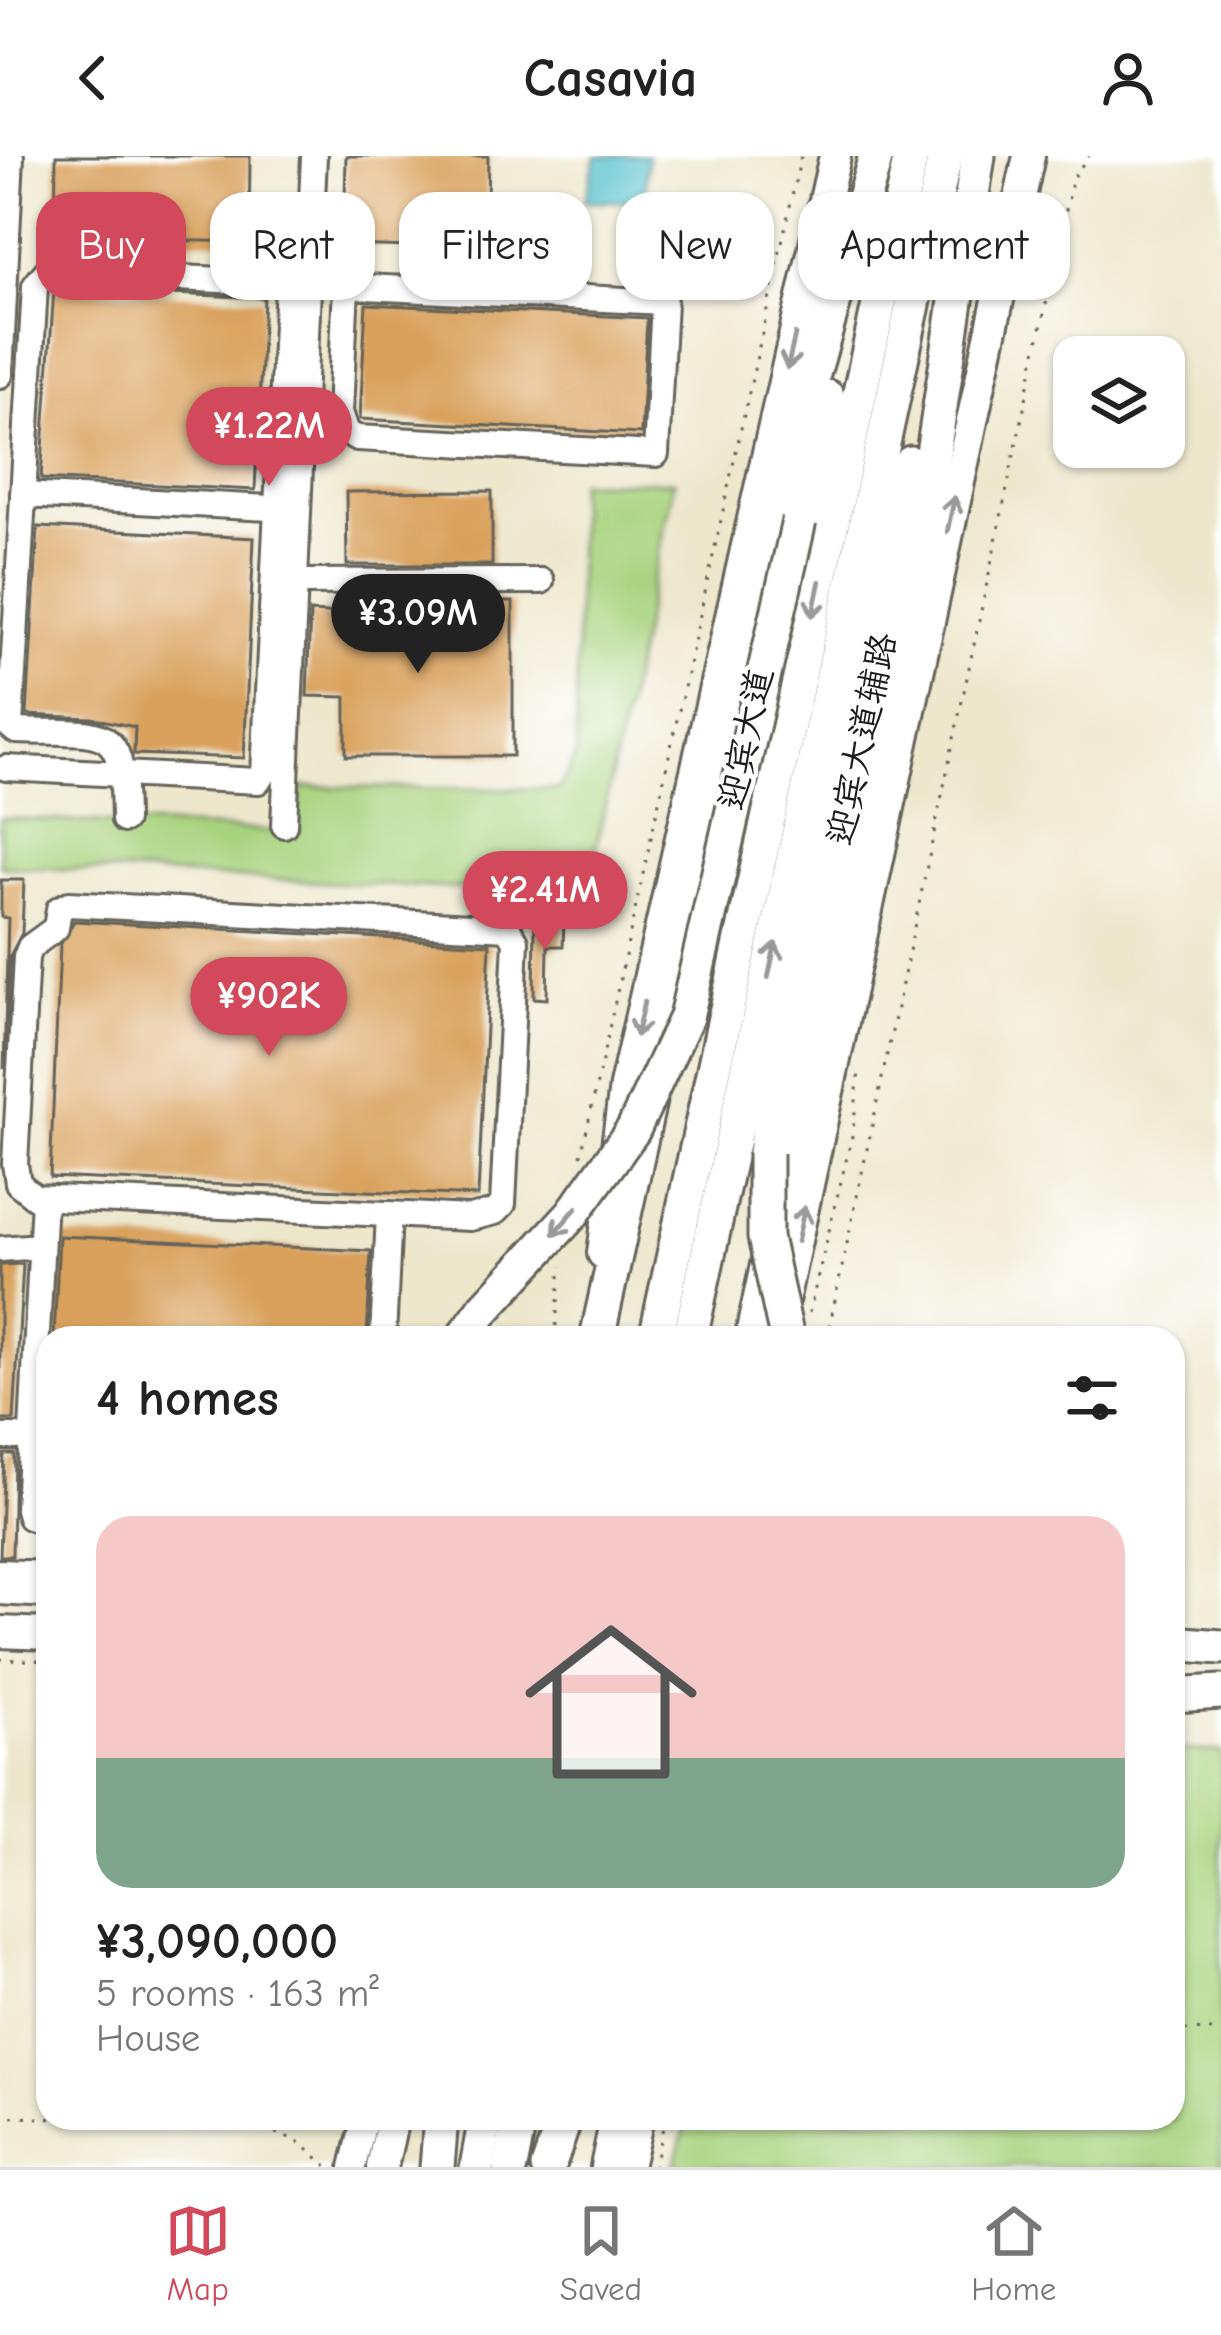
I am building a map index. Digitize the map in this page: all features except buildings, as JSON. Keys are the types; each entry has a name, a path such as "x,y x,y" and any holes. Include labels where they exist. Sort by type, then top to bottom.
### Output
{"highway":[{"path":"596,1326 794,436 880,156"},
{"path":"474,1326 572,1214 621,1147 677,1038 716,895 880,156"},
{"name":"迎宾大道","path":"689,1326 687,1276 911,156"},
{"name":"迎宾大道","path":"662,1326 687,1276 945,156"},
{"path":"784,1326 765,1237 765,1153 782,1042 976,165"},
{"path":"755,1326 915,572 976,165"},
{"path":"1185,1643 1221,1646"},
{"path":"1185,1672 1221,1672"},
{"path":"1185,1696 1221,1692"},
{"path":"438,2161 440,2130"},
{"path":"477,2167 484,2130"},
{"path":"510,2167 518,2130"},
{"path":"548,2167 561,2130"}],"main road":[{"path":"595,1326 625,1087 836,156"},
{"name":"迎宾大道辅路","path":"777,1326 1029,156"},
{"path":"0,1589 36,1591"},
{"path":"0,1632 36,1634"},
{"path":"1185,1698 1221,1703"},
{"path":"382,2167 390,2130"},
{"path":"606,2167 614,2130"}],"street":[{"path":"0,375 11,156"},
{"path":"6,768 258,781 264,774 304,365 314,156"},
{"path":"124,820 119,750 109,741 93,734 16,731 10,726 38,278 46,272 289,283 288,509 295,582 284,825"},
{"path":"346,286 664,302 656,454 356,438 342,423 342,367 346,286"},
{"path":"304,365 342,367"},
{"path":"23,494 288,509"},
{"path":"295,582 541,581"},
{"path":"69,904 508,928 516,941 502,1204 495,1212 470,1218 44,1198 18,1184 9,1110 26,957 30,947 50,935 59,909 69,904"},
{"path":"36,1520 28,1509 24,1439 44,1198"},
{"path":"384,1326 389,1214"},
{"path":"0,1250 41,1246"},
{"path":"0,1572 36,1574"},
{"path":"352,2167 362,2130"},
{"path":"630,2167 638,2130"}],"path":[{"path":"578,1171 801,156"},
{"path":"830,1326 1073,177 1089,156"},
{"path":"556,1326 561,1262"},
{"path":"0,1659 36,1660"},
{"path":"1185,2030 1221,2031"},
{"path":"0,2116 36,2118"},
{"path":"267,2130 311,2149 329,2167"},
{"path":"654,2167 662,2130"}],"green space":[{"path":"674,481 586,895 0,866 0,818 298,832 301,787 559,789 576,756 578,482"},
{"path":"1185,1750 1221,1752 1221,2167 674,2167 685,2130 1185,2130"}],"water":[{"path":"596,156 648,156 645,192 616,192 616,202 592,201 592,192 587,192"}]}
